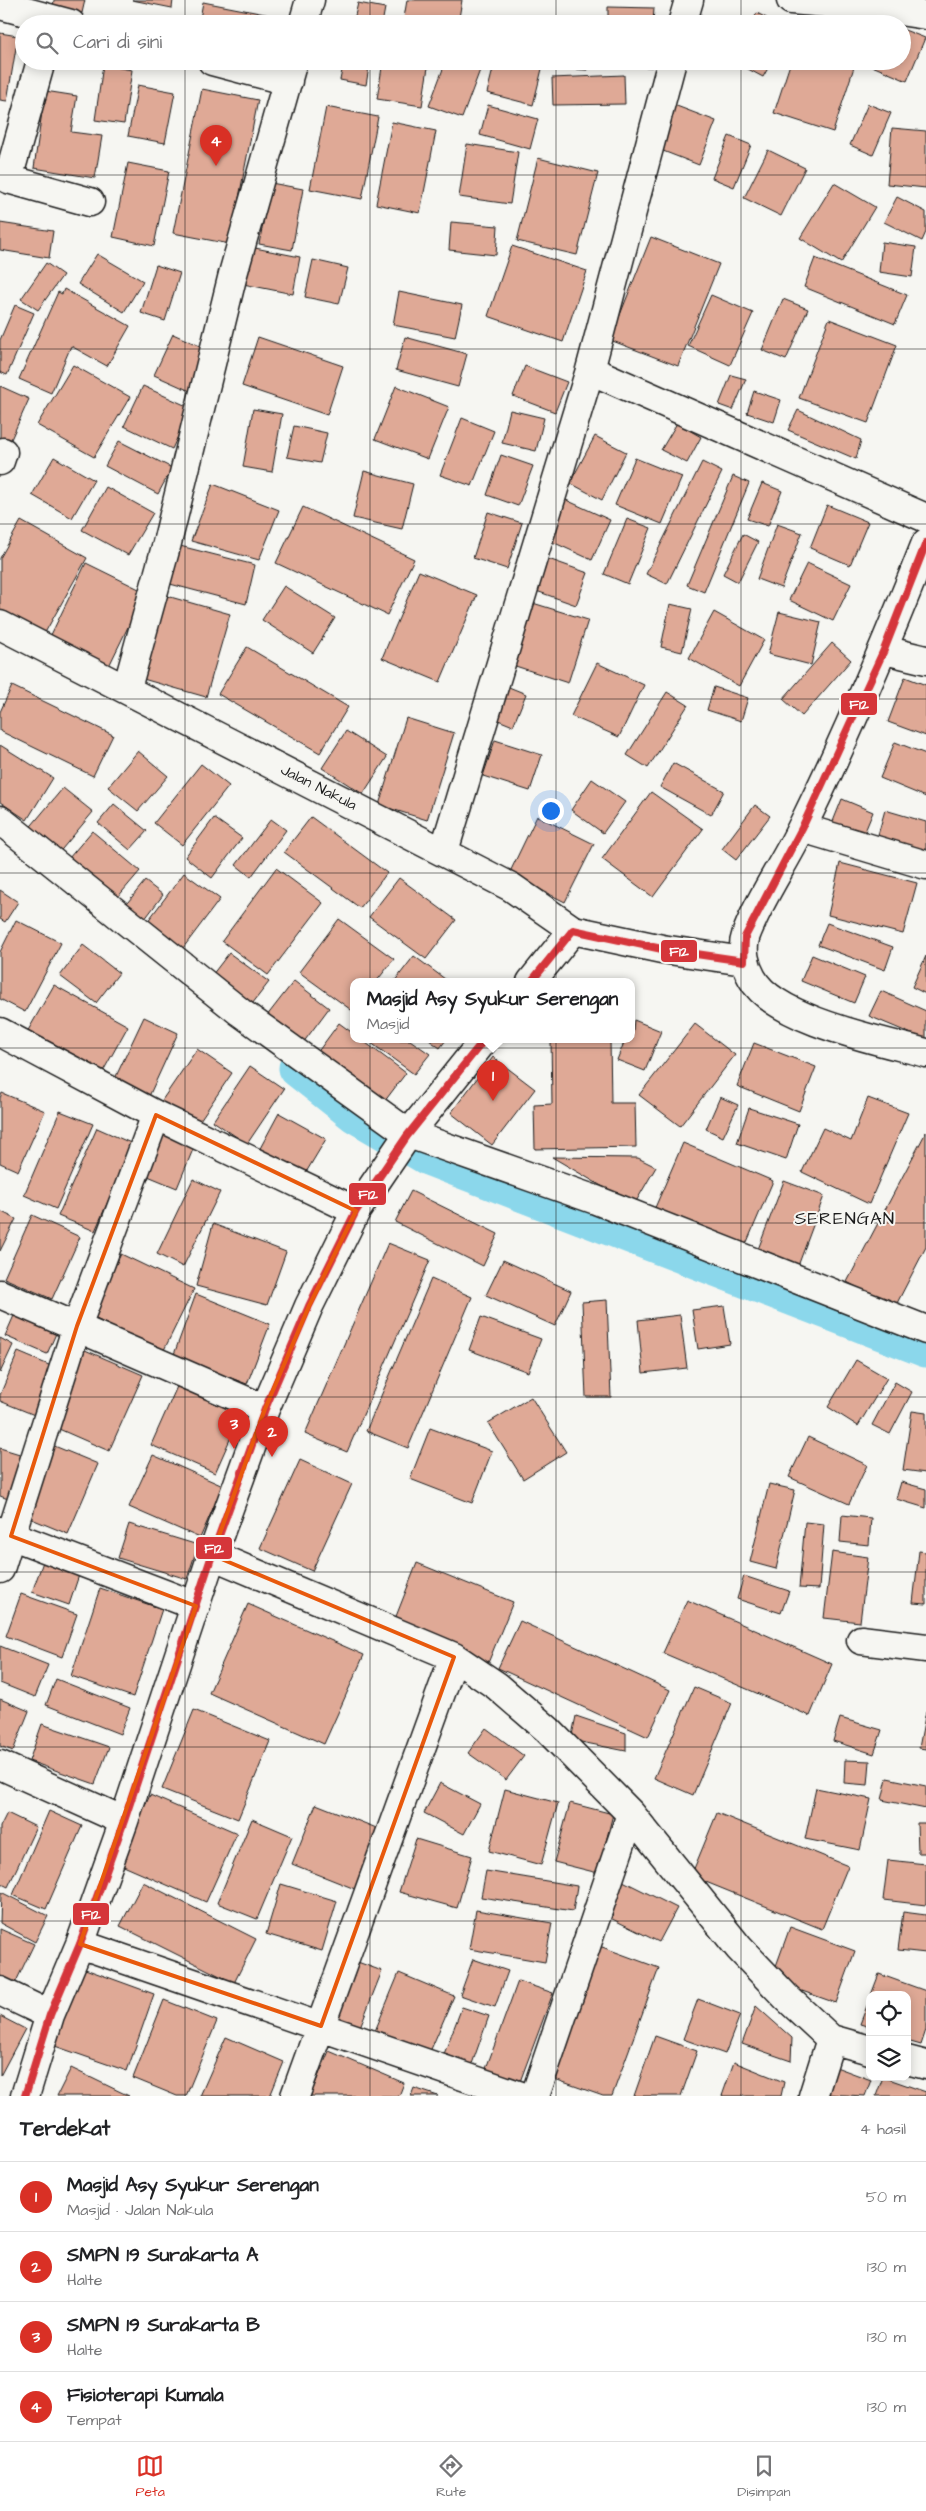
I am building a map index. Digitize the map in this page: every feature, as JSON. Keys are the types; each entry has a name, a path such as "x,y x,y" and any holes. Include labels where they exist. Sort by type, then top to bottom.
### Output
{"street":[{"path":"306,15 310,0"},
{"path":"685,15 689,0"},
{"path":"791,0 872,7 926,15"},
{"path":"0,5 35,15"},
{"path":"38,70 8,179 90,202"},
{"path":"444,851 590,370 670,70"},
{"path":"127,688 167,543 233,274 291,71"},
{"path":"590,370 926,518"},
{"path":"926,543 884,650 802,828 745,937 744,961 753,981 778,1004 823,1026 926,1053"},
{"name":"Jalan Nakula","path":"0,624 444,851 511,887 572,930"},
{"path":"884,650 926,660"},
{"path":"0,820 240,1012 408,1135 596,1200 926,1330"},
{"path":"802,828 926,865"},
{"path":"533,978 572,930 662,948 744,961"},
{"path":"0,1032 156,1115 356,1212"},
{"path":"25,2096 50,2015 80,1944 124,1821 212,1555 265,1409 309,1306 356,1212 408,1135 482,1043"},
{"path":"0,1569 6,1533 77,1326 156,1115"},
{"path":"0,1294 265,1409"},
{"path":"6,1533 196,1606"},
{"path":"212,1555 454,1657 497,1686 548,1730 631,1814 740,1948 787,1998 831,2039 866,2049"},
{"path":"861,1640 926,1648"},
{"path":"294,2096 454,1657"},
{"path":"0,1765 124,1821"},
{"path":"535,2096 631,1814"},
{"path":"80,1944 521,2096"},
{"path":"0,1991 50,2015"},
{"path":"813,2096 831,2039"},
{"path":"911,2061 926,2065"}],"highlighted area":[{"path":"156,1115 356,1211 309,1306 265,1409 212,1555 454,1657 321,2026 80,1944 196,1606 11,1536 77,1326"}],"building":[{"path":"54,0 85,0 82,13 53,7"},
{"path":"132,0 173,0 172,8"},
{"path":"407,0 462,0 460,15 404,15"},
{"path":"203,2 270,15 201,15"},
{"path":"358,3 385,8 384,15 355,15"},
{"path":"608,7 654,8 654,15 608,15"},
{"path":"0,33 15,36 15,54 7,101 0,100"},
{"path":"911,33 925,38 907,81 882,70 911,70"},
{"path":"102,70 132,70 124,124 95,120"},
{"path":"342,70 368,70 366,85 340,80"},
{"path":"382,70 428,70 422,106 377,99"},
{"path":"443,70 480,70 462,118 429,106"},
{"path":"493,70 542,70 533,105 487,93"},
{"path":"750,70 767,70 763,77"},
{"path":"788,70 853,70 833,132 774,113"},
{"path":"624,75 625,104 553,105 552,78"},
{"path":"138,85 175,92 165,143 128,136"},
{"path":"202,89 258,100 230,244 173,233"},
{"path":"45,91 77,96 71,132 102,136 95,178 34,168"},
{"path":"868,104 891,113 873,155 850,145"},
{"path":"488,105 538,119 530,149 480,135"},
{"path":"674,105 716,121 699,165 658,149"},
{"path":"326,107 378,117 362,199 310,189"},
{"path":"392,122 436,131 420,213 376,204"},
{"path":"892,128 926,131 926,188 887,184"},
{"path":"729,136 751,145 734,187 712,178"},
{"path":"467,144 518,152 510,204 459,197"},
{"path":"768,150 805,168 781,216 744,198"},
{"path":"538,158 598,173 577,255 517,241"},
{"path":"128,163 169,171 154,246 113,237"},
{"path":"271,183 303,189 292,250 259,244"},
{"path":"834,183 875,207 841,263 800,238"},
{"path":"897,197 926,212 926,232 922,241 884,222"},
{"path":"451,222 498,226 496,255 449,250"},
{"path":"0,223 53,231 49,258 0,250"},
{"path":"651,237 719,264 678,366 610,340"},
{"path":"882,242 916,247 912,277 879,272"},
{"path":"512,246 587,271 563,342 488,316"},
{"path":"250,247 300,257 293,294 243,284"},
{"path":"97,254 143,281 124,312 78,284"},
{"path":"815,258 907,295 895,324 804,287"},
{"path":"313,260 348,268 339,304 305,297"},
{"path":"46,263 63,275 38,310 21,299"},
{"path":"156,265 180,273 165,321 141,313"},
{"path":"64,289 130,326 107,366 71,346 51,393 19,379 58,292 62,294"},
{"path":"399,292 462,305 455,337 393,325"},
{"path":"711,295 753,313 730,365 688,346"},
{"path":"783,299 808,309 786,360 762,350"},
{"path":"15,305 34,313 7,375 0,372 0,340"},
{"path":"829,319 897,345 868,423 799,398"},
{"path":"173,334 209,350 190,391 154,375"},
{"path":"258,337 343,366 327,415 242,386"},
{"path":"405,337 467,354 458,387 396,370"},
{"path":"73,365 130,397 94,457 37,425"},
{"path":"525,366 567,382 555,412 513,396"},
{"path":"731,375 746,379 733,410 719,405"},
{"path":"0,386 29,399 8,446 0,442"},
{"path":"143,386 191,408 172,449 124,426"},
{"path":"396,386 449,407 428,459 375,439"},
{"path":"754,391 781,400 774,422 747,413"},
{"path":"253,409 282,414 272,472 243,467"},
{"path":"510,410 544,418 536,451 502,443"},
{"path":"798,410 861,440 856,459 788,430"},
{"path":"462,418 494,431 472,486 440,475"},
{"path":"677,423 701,437 687,463 661,450"},
{"path":"294,426 327,433 320,463 287,457"},
{"path":"595,436 626,452 602,500 570,483"},
{"path":"119,441 172,468 158,494 105,466"},
{"path":"501,455 533,466 518,506 487,495"},
{"path":"54,457 94,480 72,518 32,495"},
{"path":"635,458 682,477 662,524 615,505"},
{"path":"702,462 722,472 667,584 646,574"},
{"path":"364,471 413,484 402,529 353,518"},
{"path":"733,476 749,483 704,592 687,585"},
{"path":"762,483 782,491 768,526 747,519"},
{"path":"213,484 279,510 259,560 191,541"},
{"path":"106,487 153,513 128,555 82,530"},
{"path":"564,499 610,520 592,560 546,539"},
{"path":"827,505 868,522 850,565 810,548"},
{"path":"303,507 414,559 387,615 276,563"},
{"path":"488,512 522,523 507,569 473,558"},
{"path":"627,519 651,528 628,584 604,574"},
{"path":"21,521 87,558 42,638 0,615 0,558"},
{"path":"777,524 802,533 781,588 757,579"},
{"path":"743,534 758,542 738,582 723,574"},
{"path":"180,546 255,565 246,604 170,584"},
{"path":"537,555 588,573 576,605 525,587"},
{"path":"86,563 145,592 107,670 48,641"},
{"path":"807,563 851,584 833,621 789,600"},
{"path":"419,571 477,595 440,682 382,658"},
{"path":"284,586 335,618 313,653 262,620"},
{"path":"167,596 230,614 206,697 143,679"},
{"path":"523,600 588,620 568,683 503,662"},
{"path":"670,604 692,609 682,652 661,647"},
{"path":"714,612 764,640 739,686 689,658"},
{"path":"779,612 821,622 811,665 768,654"},
{"path":"832,643 851,660 802,716 783,699"},
{"path":"247,647 348,707 320,753 218,694"},
{"path":"597,663 644,685 619,737 571,716"},
{"path":"905,677 926,685 926,736 888,722"},
{"path":"499,683 526,694 513,726 486,715"},
{"path":"12,686 113,735 93,776 0,731 0,712"},
{"path":"714,687 748,698 741,721 707,710"},
{"path":"667,692 688,705 648,768 627,755"},
{"path":"406,718 454,733 427,820 379,805"},
{"path":"346,731 387,757 363,794 322,768"},
{"path":"495,740 542,755 530,791 483,776"},
{"path":"895,742 926,754 926,797 880,778"},
{"path":"0,745 53,778 27,820 0,802"},
{"path":"138,751 168,776 138,811 108,787"},
{"path":"673,763 724,791 711,815 660,787"},
{"path":"201,764 229,786 182,845 154,823"},
{"path":"592,779 625,802 603,833 571,810"},
{"path":"63,788 93,812 57,855 27,831"},
{"path":"651,792 703,829 653,897 602,859"},
{"path":"842,799 873,812 861,841 830,829"},
{"path":"114,804 147,831 130,850 98,823"},
{"path":"755,805 770,816 736,860 722,849"},
{"path":"885,810 926,822 926,853 874,849"},
{"path":"537,816 594,844 565,902 509,874"},
{"path":"311,817 387,873 360,908 284,852"},
{"path":"214,818 242,838 212,878 185,857"},
{"path":"271,819 286,830 251,877 236,865"},
{"path":"92,831 140,871 111,905 63,865"},
{"path":"840,863 917,883 903,934 828,915"},
{"path":"276,868 323,903 268,975 222,941"},
{"path":"184,873 220,899 177,956 141,930"},
{"path":"399,878 456,920 426,959 369,917"},
{"path":"145,881 163,895 138,928 119,913"},
{"path":"0,890 18,902 5,922 0,919"},
{"path":"339,919 394,959 379,978 350,978 350,1009 299,972"},
{"path":"16,920 61,943 25,1012 0,999 0,952"},
{"path":"827,923 893,947 885,970 818,945"},
{"path":"83,945 119,973 96,1003 60,976"},
{"path":"229,953 269,982 249,1008 209,979"},
{"path":"812,955 865,977 854,1003 801,981"},
{"path":"414,956 444,978 397,978"},
{"path":"926,956 926,994 912,987"},
{"path":"294,981 329,1008 300,1047 263,1021"},
{"path":"54,985 128,1026 101,1075 26,1034"},
{"path":"881,991 926,1011 926,1040 869,1016"},
{"path":"144,1017 178,1033 145,1105 110,1089"},
{"path":"635,1020 661,1031 645,1071 617,1060 624,1043 635,1043"},
{"path":"339,1023 350,1031 350,1043 366,1043 406,1073 381,1106 314,1057"},
{"path":"695,1024 735,1055 680,1126 639,1095"},
{"path":"371,1043 414,1043 430,1054 414,1074"},
{"path":"433,1043 444,1043 440,1048"},
{"path":"551,1043 610,1043 611,1103 635,1103 636,1147 535,1149 534,1105 552,1104"},
{"path":"754,1043 816,1067 799,1111 737,1086"},
{"path":"197,1049 232,1073 194,1129 158,1106"},
{"path":"493,1057 535,1089 492,1145 451,1113"},
{"path":"250,1066 284,1089 247,1144 213,1121"},
{"path":"2,1093 45,1111 18,1171 0,1163 0,1098"},
{"path":"720,1097 738,1105 723,1137 706,1129"},
{"path":"868,1098 908,1113 869,1204 802,1172 823,1128 851,1141"},
{"path":"749,1108 798,1124 786,1160 737,1143"},
{"path":"60,1111 93,1124 56,1209 24,1195"},
{"path":"279,1113 326,1139 302,1179 257,1154"},
{"path":"97,1128 133,1144 95,1231 58,1216"},
{"path":"926,1132 926,1247 895,1307 847,1282"},
{"path":"160,1133 194,1147 177,1188 143,1174"},
{"path":"683,1143 773,1181 744,1249 654,1210"},
{"path":"552,1157 638,1158 656,1167 634,1205"},
{"path":"193,1179 220,1192 183,1267 157,1254"},
{"path":"784,1181 824,1196 798,1266 757,1252"},
{"path":"411,1191 498,1234 483,1266 395,1222"},
{"path":"0,1211 16,1219 0,1251"},
{"path":"32,1215 80,1237 52,1299 4,1278"},
{"path":"213,1224 286,1252 267,1305 196,1286"},
{"path":"388,1243 430,1260 347,1452 305,1434"},
{"path":"121,1254 194,1289 163,1352 90,1316"},
{"path":"503,1260 571,1291 555,1326 486,1295"},
{"path":"431,1279 472,1297 408,1448 366,1431"},
{"path":"196,1294 270,1324 247,1384 173,1357"},
{"path":"607,1300 611,1397 586,1397 582,1302"},
{"path":"724,1306 730,1344 698,1349 692,1310"},
{"path":"16,1311 58,1329 47,1354 5,1336"},
{"path":"680,1315 687,1368 643,1373 638,1320"},
{"path":"481,1317 541,1339 528,1372 469,1350"},
{"path":"0,1338 13,1345 0,1373"},
{"path":"85,1350 143,1375 109,1451 52,1426"},
{"path":"18,1352 56,1368 37,1416 0,1401 0,1395"},
{"path":"856,1360 887,1378 858,1426 828,1407"},
{"path":"179,1382 243,1410 215,1473 151,1445"},
{"path":"895,1382 912,1392 890,1434 872,1425"},
{"path":"531,1397 566,1452 523,1479 488,1423"},
{"path":"912,1411 926,1413 926,1473 903,1470"},
{"path":"430,1428 492,1451 472,1503 410,1479"},
{"path":"808,1437 867,1465 849,1504 789,1477"},
{"path":"52,1445 98,1464 68,1534 22,1515"},
{"path":"0,1448 23,1455 8,1499 0,1496"},
{"path":"153,1455 223,1486 200,1538 129,1507"},
{"path":"300,1460 352,1484 312,1571 260,1548"},
{"path":"901,1482 926,1489 926,1508 896,1499"},
{"path":"769,1484 795,1490 776,1569 750,1562"},
{"path":"842,1515 871,1518 869,1545 840,1542"},
{"path":"805,1522 824,1524 819,1589 799,1588"},
{"path":"129,1524 198,1545 187,1579 118,1558"},
{"path":"919,1551 926,1552 926,1604 913,1603"},
{"path":"832,1552 868,1557 860,1622 824,1618"},
{"path":"44,1559 80,1572 69,1605 32,1592"},
{"path":"417,1563 513,1602 488,1663 393,1624"},
{"path":"744,1576 789,1591 781,1613 737,1599"},
{"path":"100,1588 162,1609 133,1697 71,1676"},
{"path":"21,1594 77,1614 62,1657 6,1636"},
{"path":"687,1600 832,1664 810,1716 663,1653"},
{"path":"248,1604 364,1655 324,1744 209,1693"},
{"path":"520,1621 670,1690 648,1737 498,1668"},
{"path":"0,1646 48,1665 35,1697 0,1683"},
{"path":"56,1679 130,1708 120,1734 46,1705"},
{"path":"694,1687 732,1703 693,1795 654,1778"},
{"path":"0,1699 29,1711 13,1751 0,1746"},
{"path":"194,1710 270,1741 238,1819 162,1789"},
{"path":"926,1711 926,1749 919,1748"},
{"path":"576,1716 626,1733 626,1751 571,1740"},
{"path":"840,1718 882,1730 874,1754 833,1741"},
{"path":"42,1724 109,1747 95,1784 29,1761"},
{"path":"486,1728 524,1756 506,1780 468,1753"},
{"path":"845,1760 870,1761 868,1785 844,1783"},
{"path":"887,1778 926,1786 926,1809 882,1800"},
{"path":"440,1783 480,1804 464,1834 424,1813"},
{"path":"816,1788 871,1799 860,1850 805,1839"},
{"path":"505,1789 558,1803 541,1865 489,1851"},
{"path":"150,1795 237,1833 206,1902 119,1864"},
{"path":"570,1803 613,1814 598,1873 554,1862"},
{"path":"316,1804 379,1829 355,1889 292,1864"},
{"path":"49,1811 82,1826 46,1909 13,1895"},
{"path":"7,1813 36,1827 8,1887 0,1883 0,1827"},
{"path":"717,1813 848,1866 822,1929 691,1876"},
{"path":"252,1819 292,1836 257,1919 217,1903"},
{"path":"917,1823 926,1823 926,1853 918,1853"},
{"path":"416,1839 472,1856 457,1908 399,1892"},
{"path":"888,1860 926,1864 926,1905 883,1900"},
{"path":"486,1871 577,1886 573,1911 481,1897"},
{"path":"617,1878 677,1908 659,1942 600,1913"},
{"path":"143,1882 256,1939 234,1983 120,1926"},
{"path":"281,1884 337,1901 322,1951 266,1934"},
{"path":"1,1892 48,1916 35,1942 0,1923"},
{"path":"476,1910 552,1923 545,1962 469,1949"},
{"path":"903,1912 926,1915 926,1953 898,1950"},
{"path":"790,1927 855,1951 836,2003 771,1980"},
{"path":"0,1929 34,1944 12,1990 0,1985"},
{"path":"594,1944 659,1968 612,2096 603,2096 546,2076"},
{"path":"473,1959 508,1971 495,2007 460,1995"},
{"path":"355,1961 382,1971 360,2027 332,2017"},
{"path":"77,1966 154,1994 127,2071 49,2044"},
{"path":"399,1973 454,1996 429,2054 375,2031"},
{"path":"879,1974 926,1991 926,2030 921,2045 911,2042 911,1991 873,1991"},
{"path":"518,1981 553,1993 518,2087 484,2074"},
{"path":"698,1999 740,2015 725,2054 683,2039"},
{"path":"164,2000 217,2021 186,2096 177,2096 133,2078"},
{"path":"756,2006 792,2038 791,2061 742,2044"},
{"path":"462,2007 489,2016 472,2064 444,2054"},
{"path":"866,2008 866,2026 860,2024"},
{"path":"0,2016 25,2029 0,2076"},
{"path":"655,2036 697,2051 681,2096 634,2096"},
{"path":"226,2037 284,2062 270,2096 200,2096"},
{"path":"329,2051 404,2083 399,2096 310,2096"},
{"path":"734,2062 784,2082 781,2096 722,2096"},
{"path":"836,2067 866,2078 866,2081 871,2081 865,2096 826,2094"},
{"path":"71,2068 129,2096 57,2096"},
{"path":"882,2081 894,2081 926,2092 925,2096 876,2096"},
{"path":"414,2088 438,2096 411,2096"}],"waterway":[{"path":"298,1068 356,1114 428,1156 926,1348"}],"transit line":[{"name":"F12","path":"534,978 573,930 662,949 744,961 745,937 802,828 884,650 926,543"},
{"name":"F12","path":"25,2096 50,2015 80,1944 124,1821 212,1555 265,1409 309,1306 356,1211 407,1136 482,1043"}],"place":[{"name":"Fisioterapi Kumala","path":"216,166"},
{"name":"Masjid Asy Syukur Serengan","path":"493,1101"},
{"name":"SMPN 19 Surakarta B","path":"234,1449"},
{"name":"SMPN 19 Surakarta A","path":"272,1457"}],"district":[{"name":"SERENGAN","path":"845,1218"}]}
